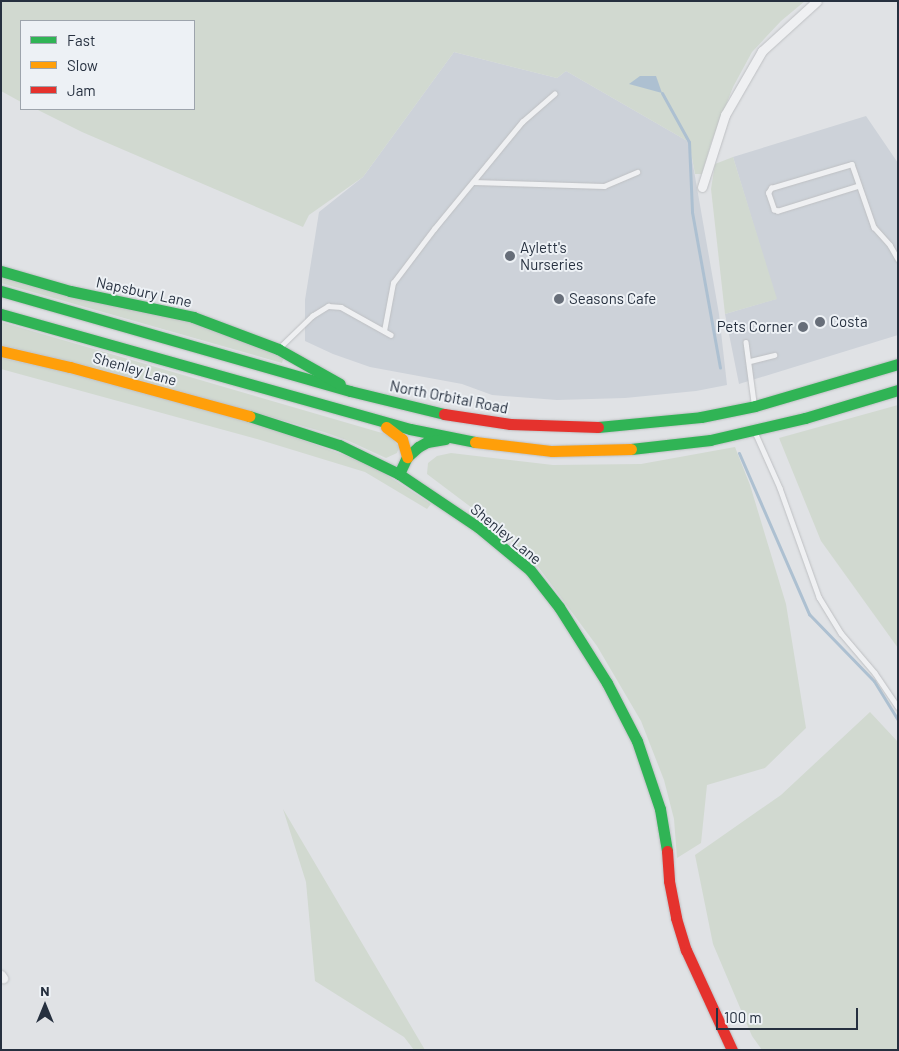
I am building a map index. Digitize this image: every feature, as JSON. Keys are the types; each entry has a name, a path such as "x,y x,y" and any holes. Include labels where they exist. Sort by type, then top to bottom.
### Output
{"main road":[{"name":"Napsbury Lane","path":"1,271 70,291 193,317 234,331 278,349 322,372 350,391"},
{"name":"North Orbital Road","path":"1,291 350,391 439,413 510,424 566,427 651,424 701,417 755,406 898,364"},
{"path":"1,314 375,421 449,438 543,450 594,451 686,444 755,431 898,390"},
{"name":"Shenley Lane","path":"1,351 79,369 321,438 374,460 399,474 478,527 530,570 559,607 607,683 637,741 656,790 665,830 672,900 686,950 732,1050"},
{"path":"375,421 402,438 407,457"},
{"path":"399,474 407,457 427,442 449,438"}],"street":[{"path":"702,187 725,115 762,51 817,1"}],"lane":[{"path":"384,331 393,283 434,229 522,122 554,94"},
{"path":"859,186 778,211 774,210 768,193 771,188 849,164 854,166 874,227 890,245 898,259"},
{"path":"474,182 604,186 637,172"},
{"path":"278,349 312,316 328,306 341,307 391,335"},
{"path":"746,342 755,406"},
{"path":"750,361 774,355"},
{"path":"755,431 780,488 808,572 819,597 841,632 875,673 898,708"}],"shaded area":[{"path":"1,1 805,1 781,21 752,52 733,87 711,143 702,174 695,174 689,142 566,71 557,78 454,52 363,177 309,215 303,227 82,132 38,110 195,110 195,20 20,20 20,101 1,91"},
{"name":"Aylett's Nurseries","path":"454,52 557,78 566,71 689,142 719,314 727,385 696,391 625,398 557,400 492,395 462,384 370,367 333,354 305,341 305,300 319,212 363,177"},
{"path":"866,116 898,163 898,335 739,384 725,314 776,299 733,157"},
{"path":"733,157 777,299 725,314 711,189 715,164"},
{"path":"1,276 207,326 284,357 282,363 1,283"},
{"path":"1,322 382,433 391,437 399,447 397,453 386,458 324,432 104,370 1,345"},
{"path":"1,358 58,370 263,426 352,458 382,472 431,504 427,509 365,472 257,439 1,369"},
{"path":"898,405 898,648 821,541 779,438"},
{"path":"735,447 750,485 786,604 806,728 765,768 707,785 701,843 677,858 674,819 664,780 641,721 597,646 539,568 496,526 427,474 428,463 437,456 451,453 553,465 641,464"},
{"path":"870,712 898,742 898,1049 762,1050 752,1036 713,944 695,855 781,795"},
{"path":"283,809 425,1050 414,1050 404,1037 315,981 306,882"}],"water":[{"path":"640,76 656,76 662,93 629,84"}],"waterway":[{"path":"662,93 689,142 692,212 720,367"},
{"path":"739,453 809,614 874,681 898,720"}],"traffic: fast":[{"path":"1,271 70,291 193,317 278,349"},
{"path":"1,291 350,391 444,414"},
{"path":"1,314 410,429 475,442"},
{"path":"278,349 340,384"},
{"path":"598,427 701,417 755,406 898,364"},
{"path":"631,449 710,440 805,418 898,390"},
{"path":"249,416 339,445 399,474 478,527 530,570 559,607 607,683 637,741 660,809 667,851"},
{"path":"399,474 407,457 418,447 427,442 445,439"}],"traffic: slow":[{"path":"1,351 70,367 249,416"},
{"path":"386,427 402,439 407,457"},
{"path":"475,442 552,451 631,449"}],"traffic: jam":[{"path":"444,414 510,424 598,427"},
{"path":"667,851 669,881 676,918 686,950 732,1050"}],"place":[{"name":"Aylett's Nurseries","path":"510,256"},
{"name":"Seasons Cafe","path":"559,299"},
{"name":"Costa","path":"820,322"},
{"name":"Pets Corner","path":"803,327"}]}
